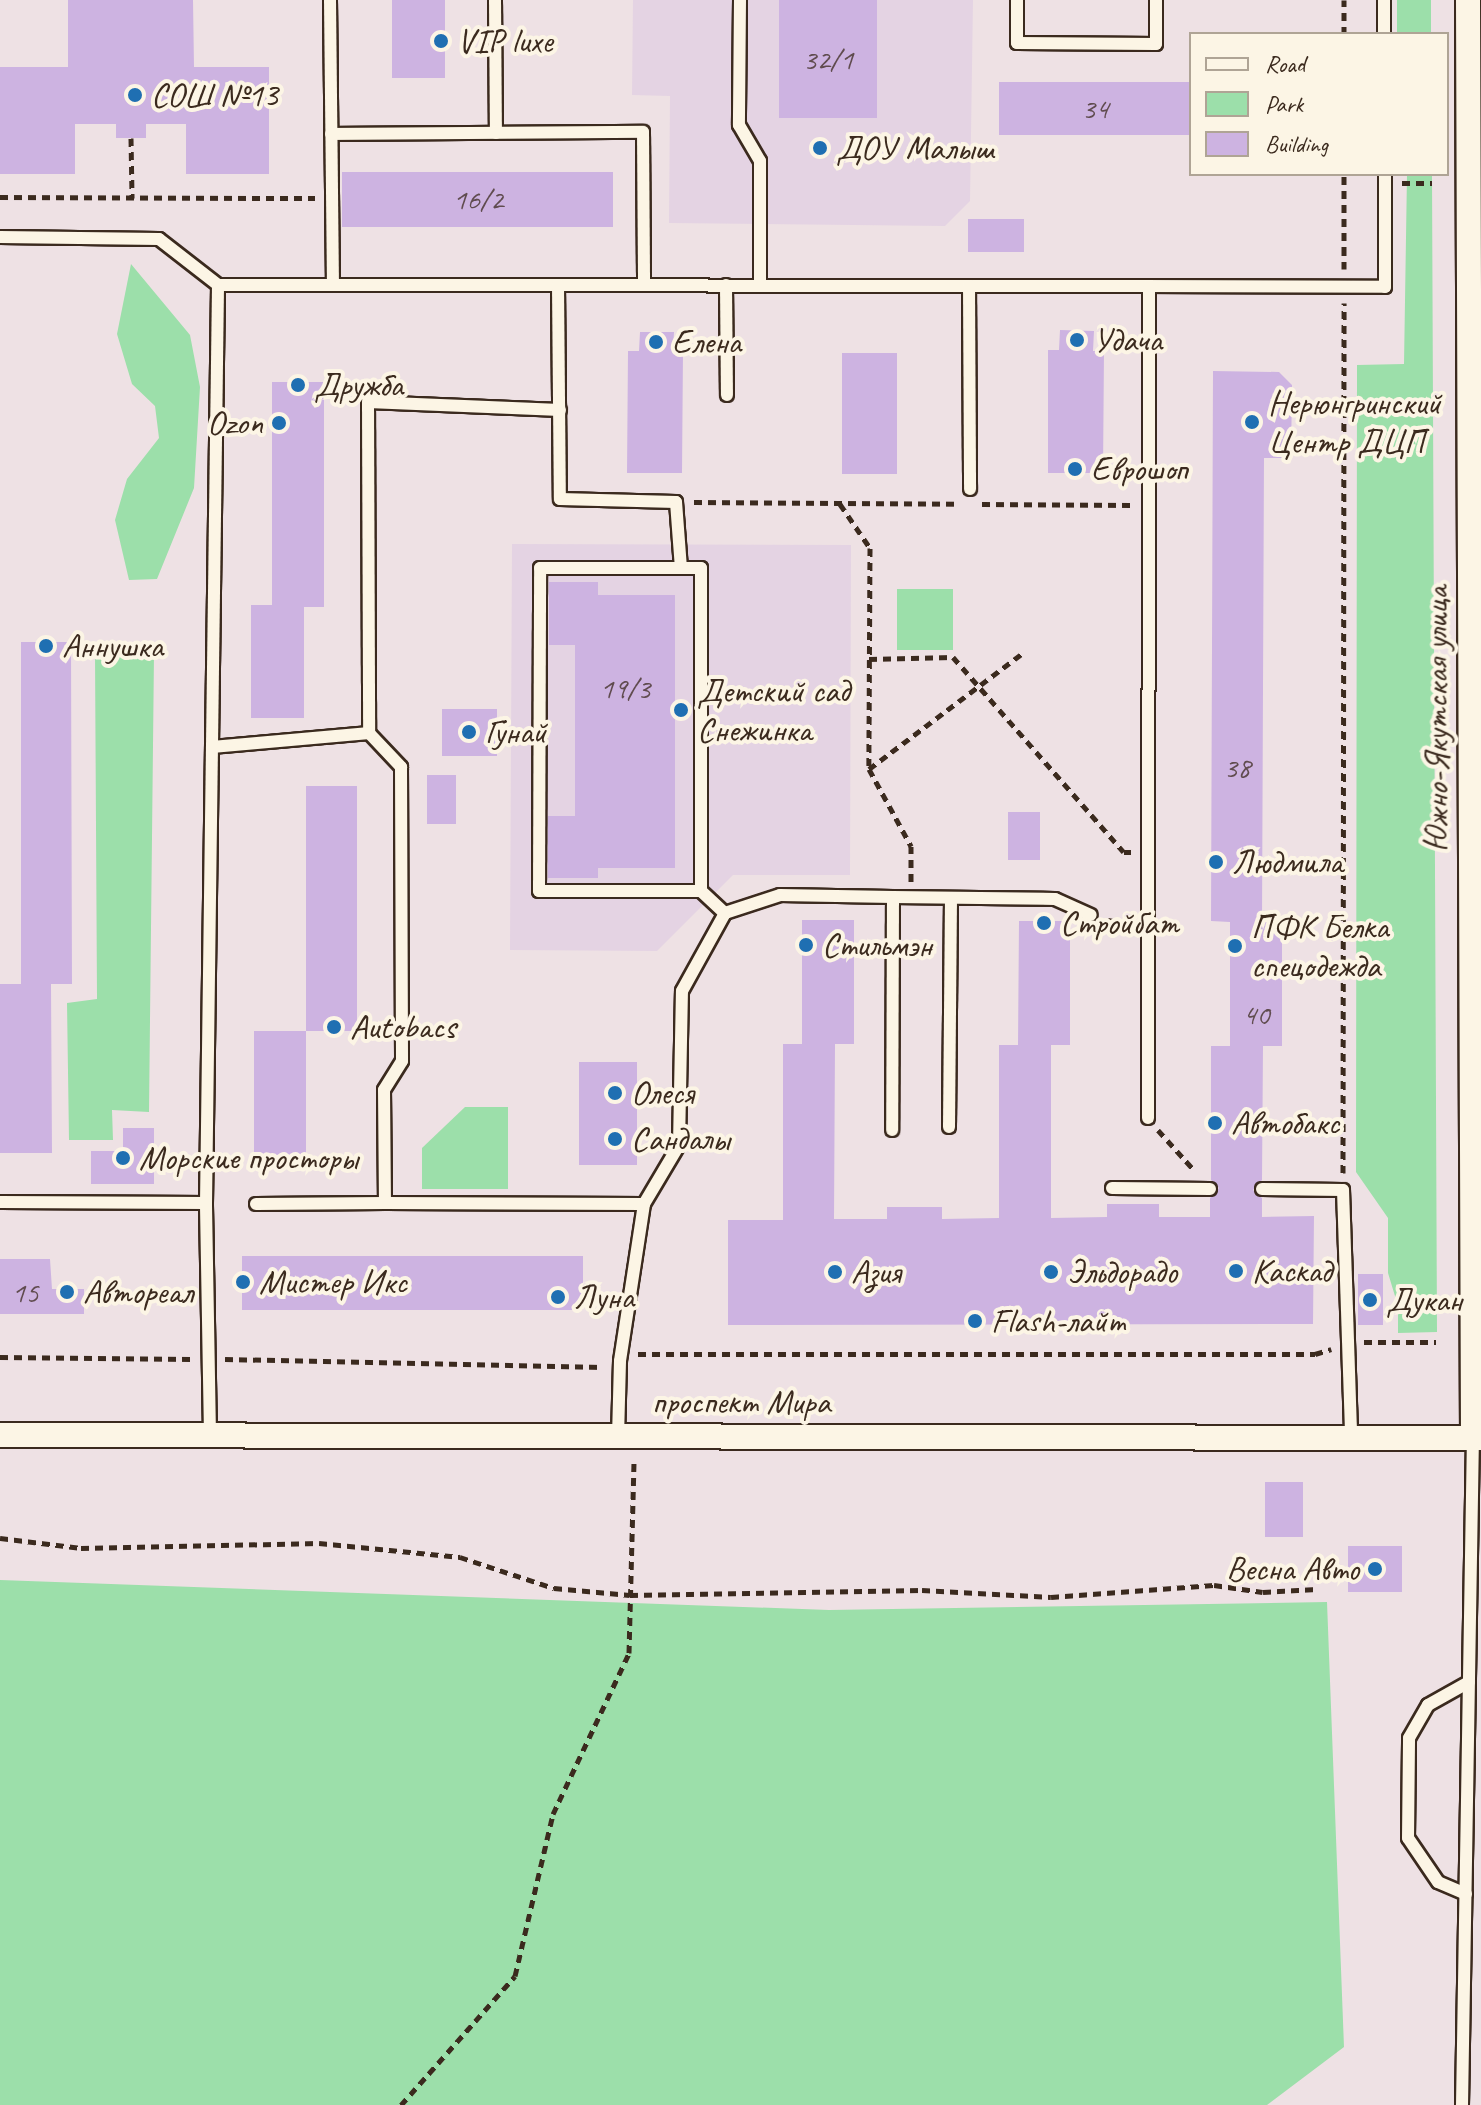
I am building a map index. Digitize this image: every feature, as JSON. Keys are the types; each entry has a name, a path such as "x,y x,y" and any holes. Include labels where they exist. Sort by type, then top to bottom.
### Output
{"street":[{"name":"Южно-Якутская улица","path":"1468,0 1475,157 1477,1438"},
{"name":"проспект Мира","path":"0,1435 1477,1438"}],"lane":[{"path":"330,0 333,285"},
{"path":"495,0 496,133"},
{"path":"740,0 739,125 760,161 760,285"},
{"path":"1017,0 1017,43 1156,44 1156,0"},
{"path":"1384,0 1384,32"},
{"path":"331,134 643,132 644,285"},
{"path":"0,237 159,239 218,285 1385,287 1385,178"},
{"path":"210,1435 206,1203 218,285"},
{"path":"558,285 560,499 676,502 681,568"},
{"path":"726,285 727,395"},
{"path":"969,286 970,489"},
{"path":"1148,1118 1149,286"},
{"path":"385,1203 384,1090 402,1061 401,767 369,733 368,402 560,410"},
{"path":"701,891 701,568 540,568 539,891 701,891 725,913"},
{"path":"212,747 369,733"},
{"path":"626,1436 620,1361 644,1204 679,1145 682,991 725,913 780,895 1055,899 1091,915"},
{"path":"892,1130 893,897"},
{"path":"949,1127 951,898"},
{"path":"1112,1188 1210,1189"},
{"path":"1262,1189 1343,1190 1351,1437"},
{"path":"0,1202 206,1203"},
{"path":"256,1204 644,1204"},
{"path":"1462,2105 1469,1682 1477,1438"},
{"path":"1466,1894 1438,1882 1408,1838 1409,1738 1428,1705 1469,1682"}],"path":[{"path":"1344,0 1344,32"},
{"path":"131,138 132,198"},
{"path":"1343,1190 1344,176"},
{"path":"1385,178 1432,183"},
{"path":"0,197 332,198"},
{"path":"676,502 1114,505"},
{"path":"839,503 870,548 869,769 911,846 911,897"},
{"path":"869,769 1023,653"},
{"path":"869,659 953,657 1124,852"},
{"path":"1148,1118 1210,1189"},
{"path":"0,1357 608,1367 635,1354 1315,1354 1348,1342 1436,1342"},
{"path":"401,2105 515,1976 553,1814 629,1653 626,1436"},
{"path":"0,1538 81,1548 335,1544 460,1557 554,1588 630,1595 922,1590 1051,1597 1214,1585 1263,1592 1317,1589"}],"shaded area":[{"name":"ДОУ Малыш","path":"633,0 973,0 970,201 945,226 669,223 670,96 632,95"},
{"name":"Детский сад Снежинка","path":"512,544 851,545 850,875 733,875 657,951 510,950"}],"green space":[{"path":"1397,0 1431,0 1431,32 1397,32"},
{"path":"1407,176 1432,176 1437,1332 1398,1333 1398,1306 1388,1273 1388,1218 1356,1172 1357,365 1404,364"},
{"path":"131,264 190,335 200,387 194,488 157,579 129,580 115,520 127,479 159,438 155,406 132,384 117,334"},
{"path":"897,589 953,589 953,650 897,650"},
{"path":"95,654 154,654 149,1112 112,1110 113,1140 69,1140 67,1003 97,999"},
{"path":"465,1107 508,1107 508,1189 422,1189 422,1148"},
{"path":"0,1580 829,1610 1327,1602 1344,2047 1267,2105 0,2105"}],"building":[{"name":"СОШ №13","path":"68,0 193,0 194,67 269,67 269,174 186,174 186,124 146,124 146,138 116,138 116,124 75,124 75,174 0,174 0,67 68,67"},
{"path":"392,0 445,0 445,78 392,78"},
{"path":"779,0 877,0 877,118 779,118"},
{"path":"999,82 1189,82 1189,135 999,135"},
{"path":"342,172 613,172 613,227 342,227"},
{"path":"968,219 1024,219 1024,252 968,252"},
{"path":"1060,330 1094,331 1093,351 1104,351 1103,473 1048,473 1048,350 1059,350"},
{"path":"640,332 674,332 673,351 683,351 682,473 627,473 628,351 639,351"},
{"path":"842,353 897,353 897,474 842,474"},
{"path":"1213,371 1279,372 1292,385 1291,458 1264,458 1262,922 1282,922 1282,1046 1263,1046 1262,1180 1253,1190 1262,1198 1262,1217 1314,1216 1313,1324 728,1325 728,1220 783,1220 783,1044 802,1044 802,920 854,920 854,1044 835,1044 834,1219 887,1219 887,1207 942,1207 942,1219 999,1218 999,1045 1018,1045 1019,921 1070,921 1070,1045 1051,1045 1051,1218 1107,1217 1107,1204 1159,1204 1159,1217 1210,1217 1210,1198 1219,1188 1211,1180 1211,1046 1230,1046 1230,922 1211,921"},
{"path":"272,382 324,382 324,607 304,607 304,718 251,718 251,605 272,605"},
{"path":"549,582 598,582 598,595 675,595 675,868 598,868 598,878 548,878 548,816 575,816 575,645 549,645"},
{"path":"21,642 71,642 72,984 51,984 52,1153 0,1153 0,984 21,984"},
{"name":"Гунай","path":"442,709 497,709 497,756 442,756"},
{"path":"427,775 456,775 456,824 427,824"},
{"path":"306,786 357,786 357,1031 306,1031"},
{"path":"1008,812 1040,812 1040,860 1008,860"},
{"path":"254,1031 306,1031 306,1155 254,1155"},
{"path":"579,1062 637,1062 637,1165 579,1165"},
{"name":"Морские просторы","path":"123,1128 154,1128 154,1184 91,1184 91,1151 123,1151"},
{"path":"242,1256 583,1256 583,1310 242,1310"},
{"path":"0,1259 50,1259 52,1289 84,1289 84,1314 0,1314"},
{"name":"Дукан","path":"1358,1274 1383,1274 1383,1325 1358,1325"},
{"path":"1265,1482 1303,1482 1303,1537 1265,1537"},
{"name":"Весна Авто","path":"1348,1546 1402,1546 1402,1592 1348,1592"}],"place":[{"name":"VIP luxe","path":"441,41"},
{"name":"СОШ №13","path":"135,95"},
{"name":"ДОУ Малыш","path":"820,148"},
{"name":"Удача","path":"1077,340"},
{"name":"Елена","path":"656,342"},
{"name":"Дружба","path":"298,385"},
{"name":"Нерюнгринский Центр ДЦП","path":"1252,422"},
{"name":"Ozon","path":"279,423"},
{"name":"Еврошоп","path":"1075,469"},
{"name":"Аннушка","path":"46,646"},
{"name":"Детский сад Снежинка","path":"681,710"},
{"name":"Гунай","path":"469,732"},
{"name":"Людмила","path":"1216,862"},
{"name":"Стройбат","path":"1044,923"},
{"name":"Стильмэн","path":"806,945"},
{"name":"ПФК Белка спецодежда","path":"1235,946"},
{"name":"Autobacs","path":"334,1027"},
{"name":"Олеся","path":"615,1093"},
{"name":"Автобакс","path":"1215,1123"},
{"name":"Сандалы","path":"615,1139"},
{"name":"Морские просторы","path":"123,1158"},
{"name":"Каскад","path":"1236,1271"},
{"name":"Азия","path":"835,1272"},
{"name":"Эльдорадо","path":"1051,1272"},
{"name":"Мистер Икс","path":"243,1282"},
{"name":"Автореал","path":"67,1292"},
{"name":"Луна","path":"558,1297"},
{"name":"Дукан","path":"1370,1300"},
{"name":"Flash-лайт","path":"975,1321"},
{"name":"Весна Авто","path":"1375,1569"}]}
